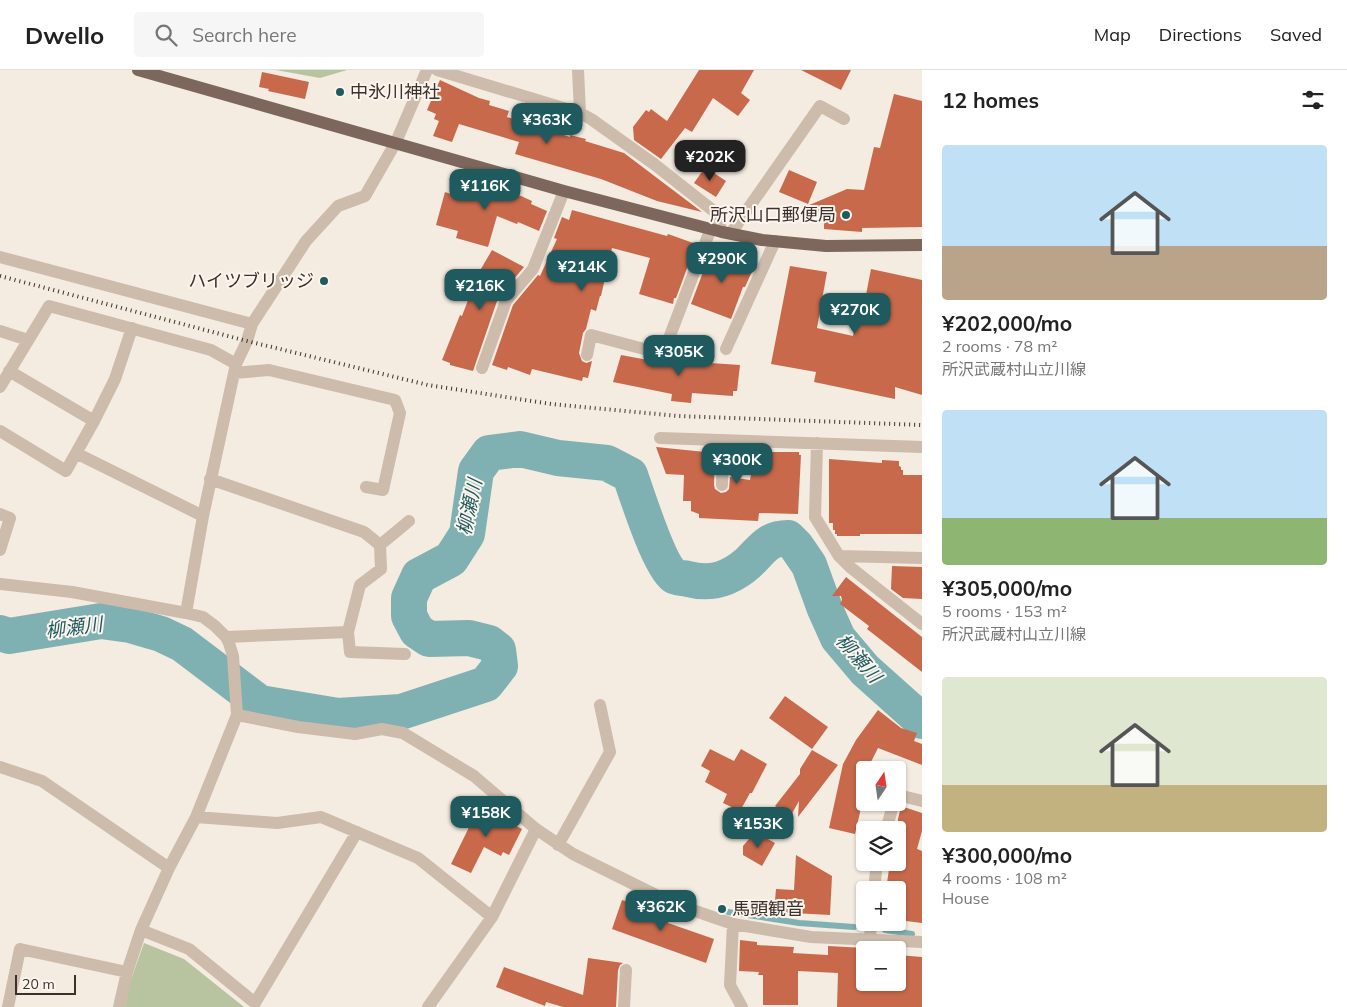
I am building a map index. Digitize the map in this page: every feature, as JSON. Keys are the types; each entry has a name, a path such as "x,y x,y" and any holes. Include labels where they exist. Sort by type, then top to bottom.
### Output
{"main road":[{"path":"138,70 564,190 721,231 775,241 826,246 922,245"}],"street":[{"path":"186,613 210,479 235,368 252,324 306,242 338,206 365,196 396,142 427,70"},
{"path":"436,70 580,113 591,119 654,164 715,212 721,231"},
{"path":"578,70 580,113"},
{"path":"587,355 592,335 663,354 721,231 820,106 844,119"},
{"path":"482,368 506,301 533,269 564,190"},
{"path":"726,350 775,241"},
{"path":"0,256 252,324"},
{"path":"0,387 48,306 132,328 212,350 235,368 270,370 395,400 400,413 383,490 366,486"},
{"path":"0,432 66,471 115,379 132,328"},
{"path":"0,330 28,340"},
{"path":"9,371 94,421"},
{"path":"660,438 922,448"},
{"path":"722,485 723,441"},
{"path":"817,443 815,517 839,556 850,568 922,624"},
{"path":"76,453 203,516"},
{"path":"210,479 364,532 380,545 381,569 360,585 348,632 350,652 405,654"},
{"path":"0,514 10,518 0,550"},
{"path":"380,545 409,521"},
{"path":"839,556 922,558"},
{"path":"0,584 72,592 186,613 203,618 226,637 233,656 237,709 196,816 169,868 141,930 127,972 119,1007"},
{"path":"226,637 348,632"},
{"path":"558,845 610,752 600,705"},
{"path":"237,709 298,727 355,734 382,729 403,733 474,776 536,829 573,854 672,903 733,924 811,937 922,942"},
{"path":"0,767 42,781 169,868"},
{"path":"906,797 922,802"},
{"path":"196,816 277,823 320,817 418,858 492,916"},
{"path":"428,1007 492,916 536,829"},
{"path":"141,930 189,949 255,1003 358,832"},
{"path":"733,924 730,985 742,1007"},
{"path":"870,931 870,939"},
{"path":"8,1007 20,949 127,972"},
{"path":"624,1007 626,970"}],"green space":[{"path":"276,70 347,70 320,78"},
{"path":"144,943 184,959 244,1007 125,1007 129,985"}],"building":[{"path":"699,70 754,70 741,93 750,100 738,116 713,98 692,132 685,128 661,159 634,140 633,127 646,110 649,112 651,109 667,121"},
{"path":"801,70 851,70 841,90"},
{"path":"262,72 309,82 305,99 268,91 269,89 259,87"},
{"path":"440,80 490,101 489,105 509,111 507,117 570,137 570,135 586,139 585,141 624,153 702,212 657,201 601,179 515,154 519,142 459,124 452,142 433,136 439,121 434,119 436,114 427,110"},
{"path":"894,94 922,101 922,227 862,228 862,232 824,229 824,214 807,206 847,189 864,190 874,147 880,148"},
{"path":"704,169 706,171 708,169 726,181 716,197 694,183"},
{"path":"789,170 817,182 808,204 779,192"},
{"path":"455,178 521,196 532,201 531,204 547,211 539,231 497,216 488,247 456,238 458,231 436,225 445,192 451,194"},
{"path":"572,210 667,236 668,234 696,244 673,304 639,294 650,258 612,248 601,296 596,311 591,309 579,353 582,361 586,363 592,361 588,378 583,377 582,381 532,369 530,375 508,367 507,370 492,365 513,305 538,275 540,276 557,239 554,238 562,217 569,220"},
{"path":"492,250 524,267 498,298 473,371 450,365 450,363 442,360 478,274"},
{"path":"711,251 753,264 754,267 745,287 743,287 731,319 691,304"},
{"path":"790,266 827,272 817,328 853,336 860,299 865,300 871,269 922,280 922,395 895,387 895,399 814,382 816,372 771,364"},
{"path":"679,353 697,355 696,362 740,365 737,391 733,391 733,396 692,393 691,403 671,401 672,394 613,382 621,355 675,365 678,362"},
{"path":"656,447 715,453 714,485 715,489 721,493 729,489 730,477 750,480 755,454 769,455 769,452 799,452 799,455 801,455 798,514 759,513 758,521 699,518 699,514 691,511 691,501 683,501 684,475 666,474"},
{"path":"829,459 882,463 882,460 899,461 903,475 922,475 922,534 837,536 835,530 833,530 833,523 829,523"},
{"path":"892,566 922,567 922,599 903,598 891,589"},
{"path":"846,577 922,637 922,672 867,629 869,626 840,604 841,596 832,596"},
{"path":"785,696 828,727 812,749 769,718"},
{"path":"878,710 901,728 917,733 914,741 922,744 922,765 878,748 872,761 856,761 856,811 860,811 858,821 856,821 855,834 829,828 843,764 856,740"},
{"path":"710,749 734,761 741,749 767,764 740,811 723,803 727,794 705,782 710,771 701,766"},
{"path":"812,750 838,765 798,817 799,801 790,817 775,806 800,774 800,769"},
{"path":"486,807 509,818 507,821 522,829 509,855 503,852 501,856 484,847 471,873 451,864 478,809 483,812"},
{"path":"906,808 922,813 922,831 917,849 922,851 922,923 906,921 906,881 887,881 889,871 906,871 906,821 898,821 900,811 906,811"},
{"path":"755,832 775,843 762,866 743,855 743,846"},
{"path":"796,855 832,876 830,915 774,912 776,889 794,890"},
{"path":"622,900 656,912 655,914 669,920 668,923 714,939 706,963 612,929"},
{"path":"740,940 757,942 757,945 794,947 793,953 828,955 828,946 856,948 856,991 906,991 906,956 922,957 922,1007 837,1007 838,973 798,971 798,1005 763,1005 763,975 758,975 759,972 739,971"},
{"path":"588,958 623,963 618,970 616,1007 563,1007 546,1002 545,1006 496,987 504,967 583,995"}],"waterway":[{"name":"柳瀬川","path":"0,633 9,636 101,621 130,625 161,634 182,644 260,703 338,716 401,712 486,684 500,666 498,650 489,643 469,638 429,639 417,631 409,616 409,598 419,576 451,559 467,534 476,471 489,453 520,449 558,458 607,463 630,475 655,544 668,569 675,577 696,581 712,581 727,577 741,569 770,542 788,538 809,565 838,638 865,670 922,721"},
{"path":"728,912 799,923 854,927"},
{"path":"892,931 912,934"}],"railway":[{"path":"0,276 247,341 428,385 551,404 678,416 922,425"}],"place":[{"name":"中氷川神社","path":"340,92"},
{"name":"所沢山口郵便局","path":"846,215"},
{"name":"ハイツブリッジ","path":"324,281"},
{"name":"馬頭観音","path":"722,909"}]}
